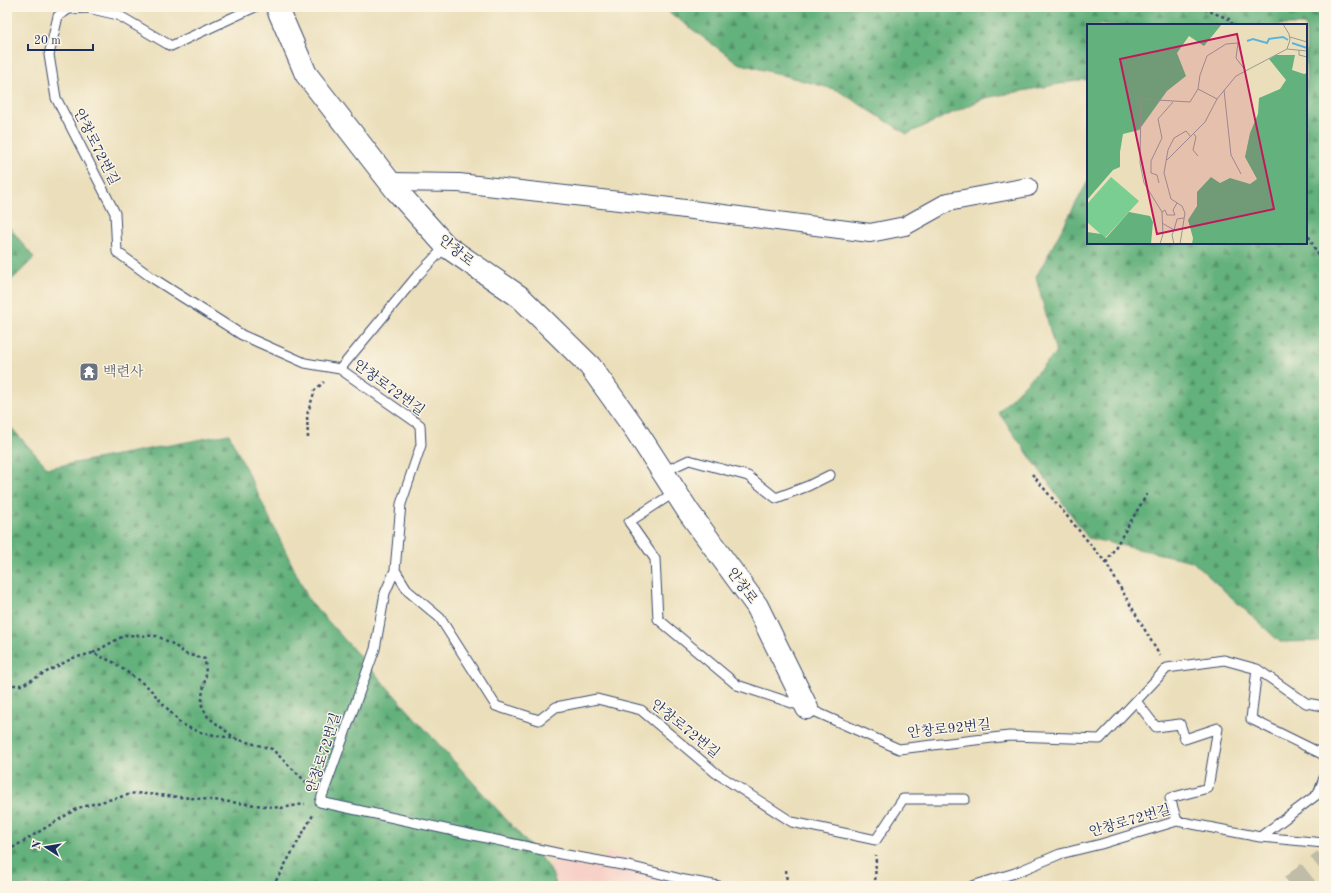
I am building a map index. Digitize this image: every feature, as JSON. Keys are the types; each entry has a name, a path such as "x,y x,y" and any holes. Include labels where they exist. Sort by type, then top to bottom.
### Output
{"street":[{"name":"안창로","path":"277,7 306,74 389,182 446,246 520,297 590,366 635,429 688,511 757,606 807,708"},
{"path":"389,182 460,183 646,204 870,233 905,226 948,202 1028,187"}],"lane":[{"name":"안창로72번길","path":"255,7 171,46 118,15 88,8 69,9 58,16 49,55 56,98 115,213 117,252 151,277 242,335 305,363 340,369 420,425 421,445 401,504 396,570 385,593 375,649 320,802 561,854 633,867 685,880 719,886"},
{"name":"안창로72번길","path":"340,369 417,276 446,246"},
{"path":"663,472 689,460 748,476 776,498 808,486 830,475"},
{"name":"안창로92번길","path":"676,492 629,522 655,559 658,619 737,685 807,708 899,749 1009,736 1100,739 1167,668"},
{"name":"안창로72번길","path":"396,570 408,592 440,618 496,706 539,720 556,707 597,699 641,710 716,773 792,822 876,840"},
{"path":"1167,668 1224,660 1257,669 1306,703 1324,706"},
{"path":"1257,669 1250,719 1324,755"},
{"path":"1136,701 1156,727 1180,724 1185,739 1218,728 1208,788 1170,798 1177,821"},
{"path":"1260,837 1318,794 1324,778"},
{"path":"876,840 903,799 965,799"},
{"name":"안창로72번길","path":"972,886 1015,873 1060,854 1101,844 1177,821 1260,837 1324,843"}],"path":[{"path":"1199,7 1229,19 1232,24"},
{"path":"1307,233 1324,267"},
{"path":"308,438 308,415 315,390 340,369"},
{"path":"1032,474 1106,563 1167,668"},
{"path":"1106,563 1147,494"},
{"path":"7,685 22,685 73,658 92,653 124,635 156,636 186,654 205,659 206,675 202,696 202,706 208,716 236,739"},
{"path":"92,653 113,662 148,687 181,724 199,732 272,748 305,781 320,802"},
{"path":"7,850 78,808 135,793 281,808 320,802"},
{"path":"273,886 320,802"},
{"path":"875,886 876,840"},
{"path":"786,870 787,886"}],"shaded area":[{"path":"607,851 646,864 732,886 556,886 554,877 548,866 559,859 580,867 599,867"}],"green space":[{"path":"662,7 1324,7 1324,641 1280,642 1192,561 1088,538 998,412 1056,353 1036,277 1087,183 1087,244 1307,244 1307,24 1087,24 1087,82 1086,79 985,98 907,134 837,90 738,63"},
{"path":"7,224 34,258 7,285"},
{"path":"7,423 48,468 229,434 309,600 548,866 554,877 556,886 7,886"}],"tunnel":[{"path":"1291,886 1324,860"}],"place":[{"name":"백련사","path":"89,372"}]}
